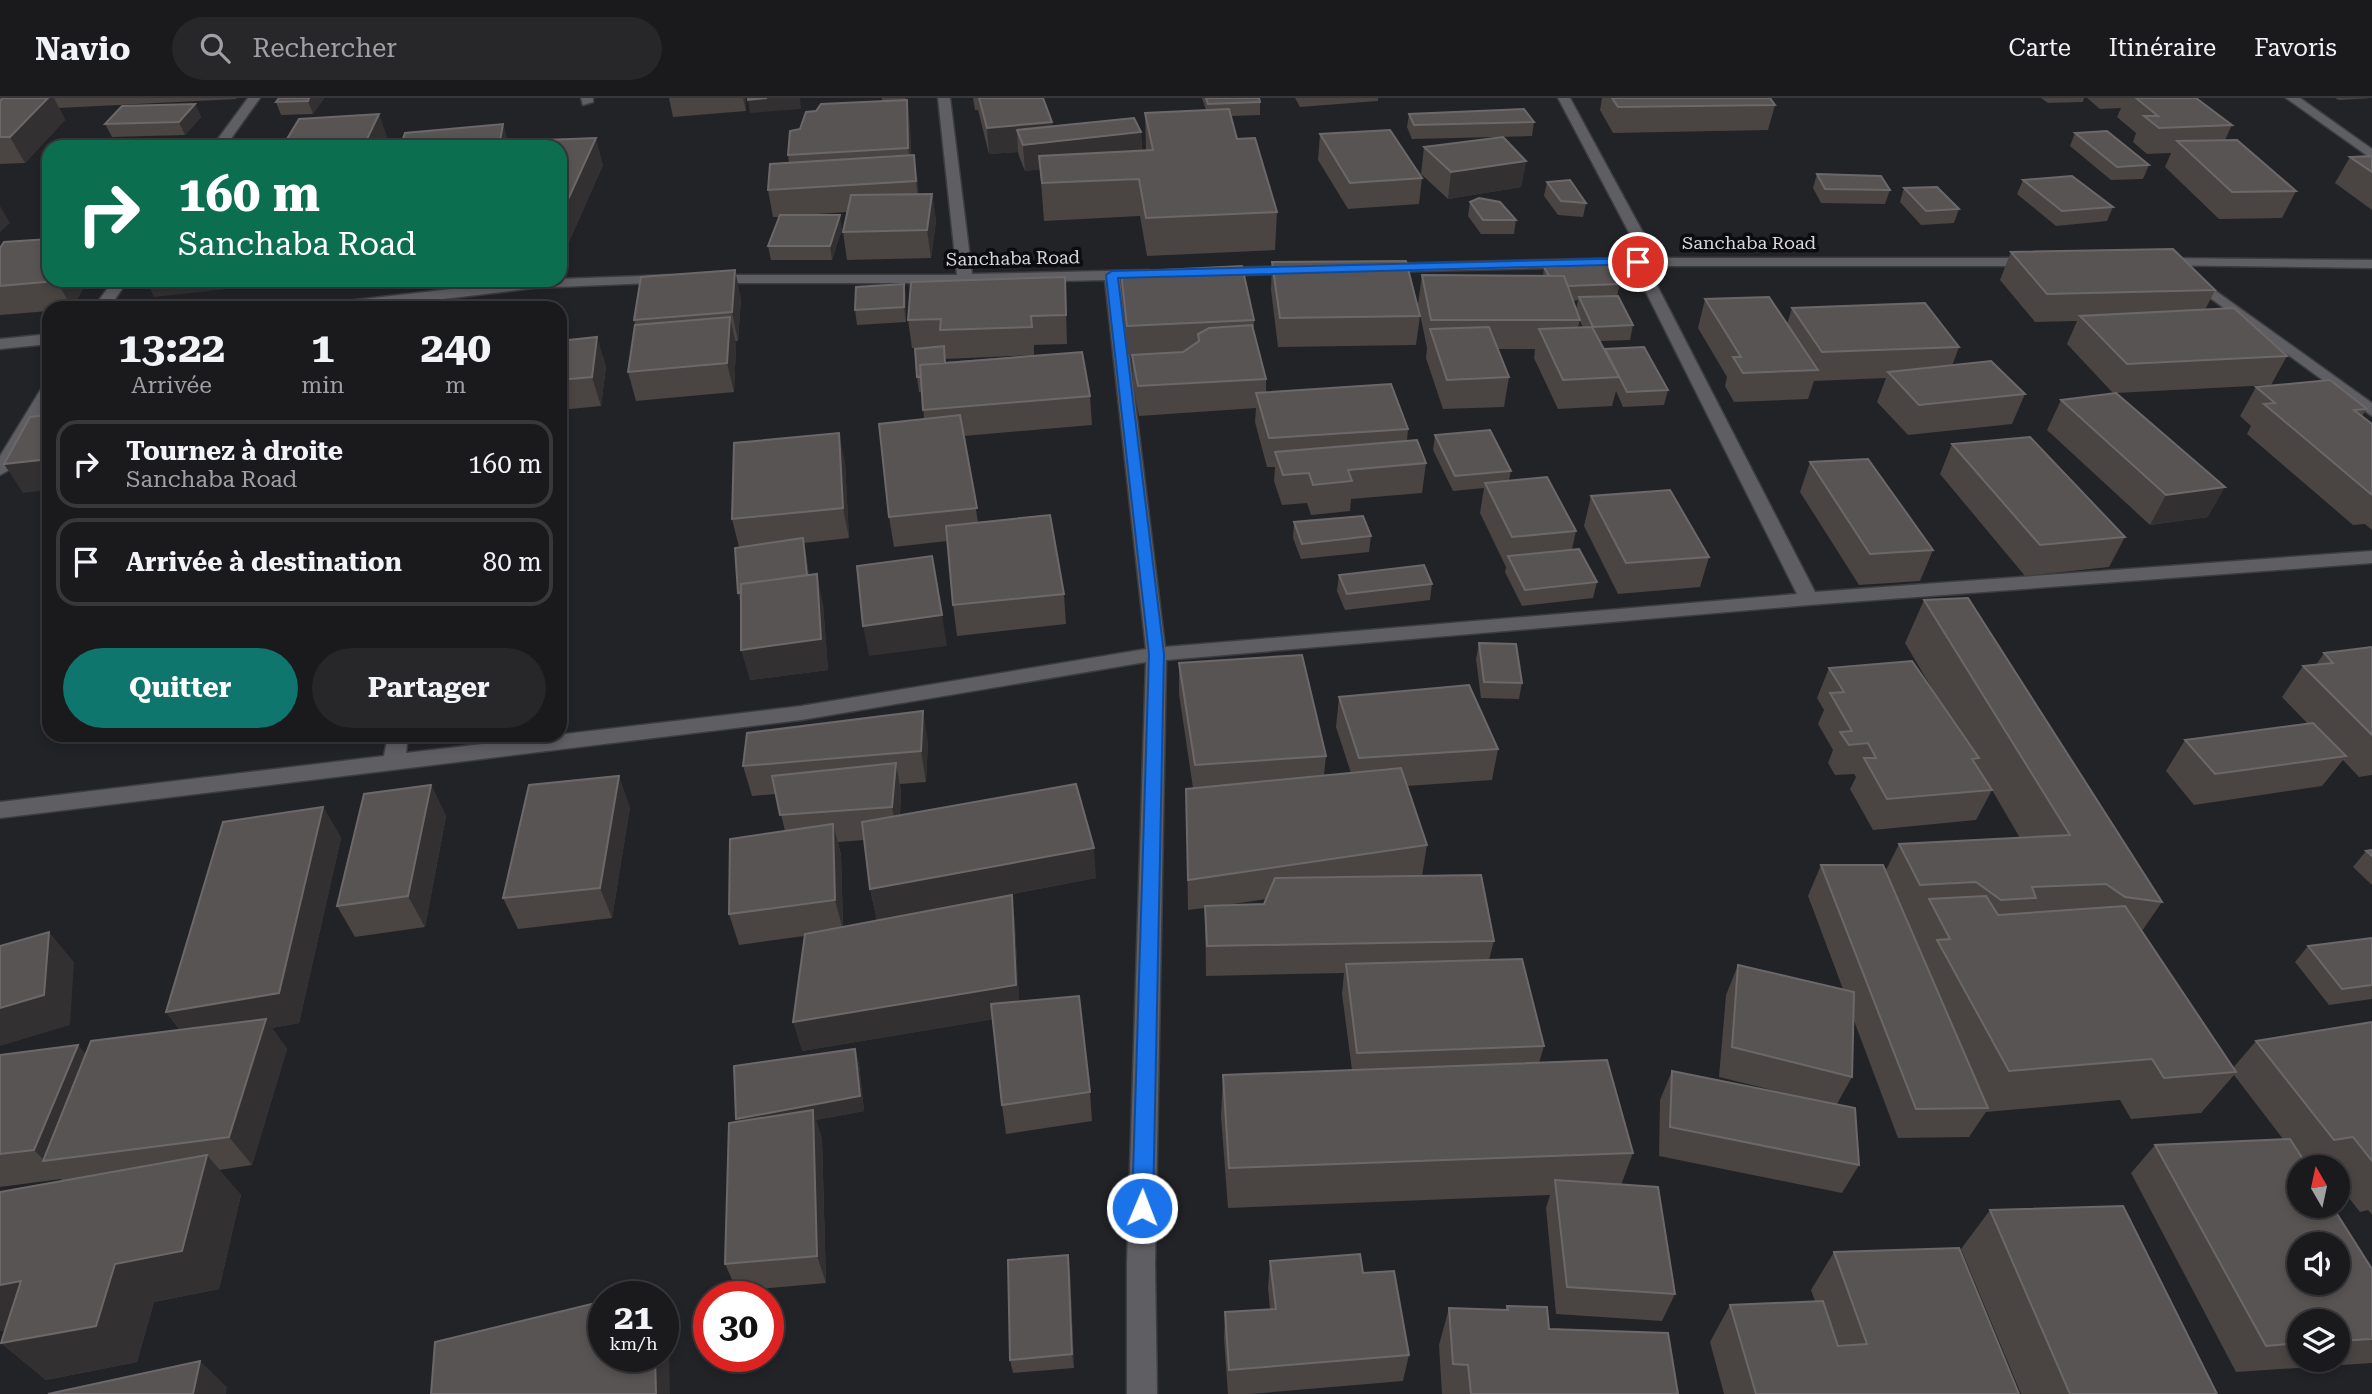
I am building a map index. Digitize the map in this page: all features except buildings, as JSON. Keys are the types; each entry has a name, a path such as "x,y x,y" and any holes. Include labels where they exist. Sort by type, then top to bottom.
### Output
{"street":[{"path":"223,140 254,98"},
{"path":"944,98 965,279"},
{"path":"1564,98 1640,240 1638,262 1809,599"},
{"path":"2292,98 2372,155"},
{"name":"Sanchaba Road","path":"1361,268 1638,262 2048,262"},
{"path":"2144,262 2372,264"},
{"path":"2171,262 2372,411"},
{"path":"1195,272 1320,270"},
{"name":"Sanchaba Road","path":"567,283 687,279 965,279 1167,273"},
{"path":"1112,275 1156,654 1141,1264 1142,1394"},
{"name":"Sanchaba Road","path":"450,301 519,287"},
{"path":"0,344 42,339"},
{"path":"0,470 42,401"},
{"path":"567,741 800,712 1156,654 1809,599 2372,557"},
{"path":"394,762 397,742"},
{"path":"0,810 556,742"}],"route":[{"path":"1142,1208 1156,654 1112,275 1638,262"}]}
